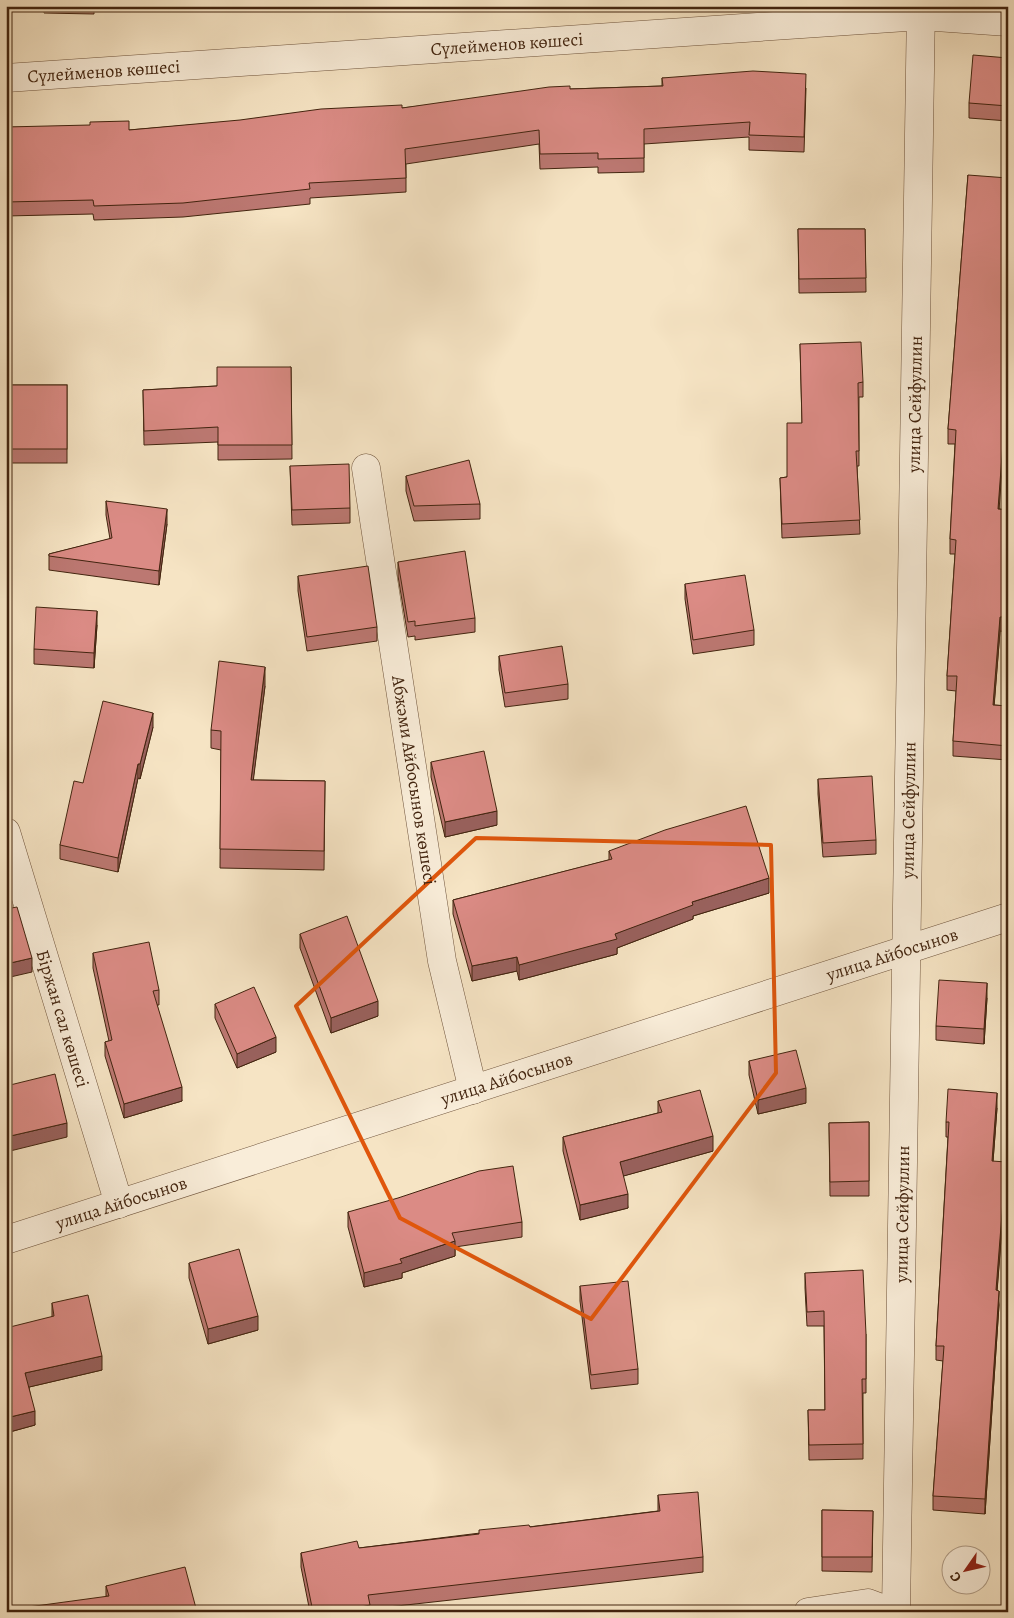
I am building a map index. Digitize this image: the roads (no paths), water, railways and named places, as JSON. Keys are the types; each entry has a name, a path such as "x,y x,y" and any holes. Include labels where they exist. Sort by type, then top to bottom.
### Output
{"street":[{"name":"Сүлейменов көшесі","path":"6,78 921,11 1008,22"},
{"name":"улица Сейфуллин","path":"894,1612 921,11"},
{"name":"Абжәми Айбосынов көшесі","path":"366,468 442,961 474,1090"},
{"name":"Біржан сал көшесі","path":"6,832 119,1204"},
{"name":"улица Айбосынов","path":"6,1240 1008,917"},
{"path":"808,1612 868,1603 894,1612"}]}
